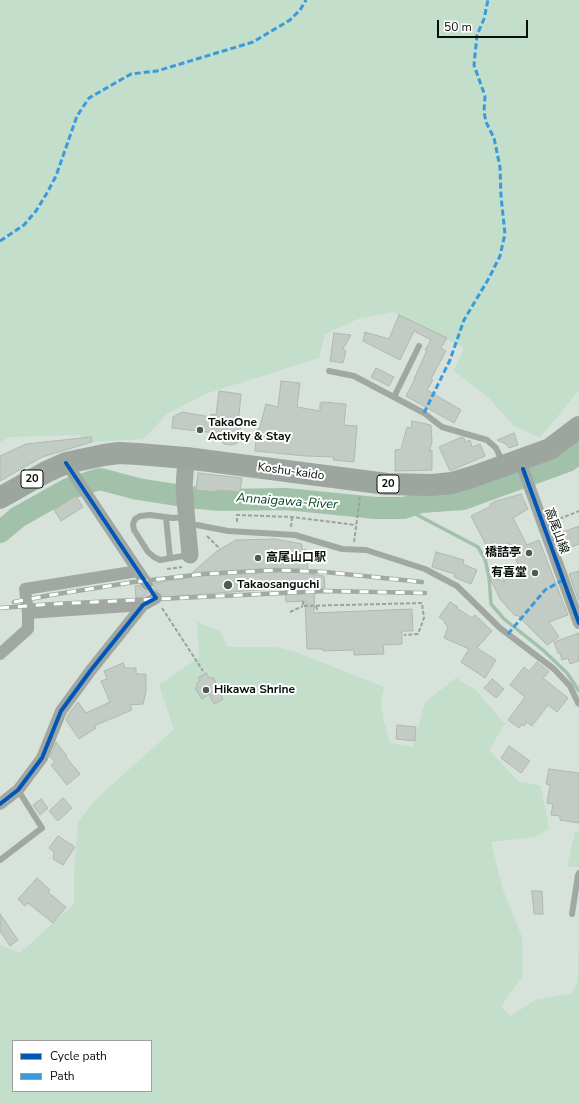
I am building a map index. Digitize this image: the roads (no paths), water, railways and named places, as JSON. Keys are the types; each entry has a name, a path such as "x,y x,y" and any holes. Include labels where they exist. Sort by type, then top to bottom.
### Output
{"highway":[{"name":"Koshu-kaido","path":"0,498 46,472 70,468 104,455 119,454 186,458 387,484 432,485 452,483 517,466 550,449 579,428"}],"street":[{"path":"186,458 184,488 189,518 190,555"},
{"name":"高尾山線","path":"517,466 531,492 572,597 579,623"},
{"path":"70,468 83,490 147,584"},
{"path":"0,654 28,629 25,589 138,571"},
{"path":"0,804 18,790 42,758 61,710 91,670 143,605 156,598"},
{"path":"28,613 143,605"}],"lane":[{"path":"394,397 419,346"},
{"path":"329,371 354,376 424,413 442,426 487,440 517,466"},
{"path":"190,555 160,560 154,557 148,552 134,530 133,524 135,519 140,516 150,515 189,518 238,531 295,535 342,549 366,550 425,569 457,586 500,628 554,669 570,686 579,704"},
{"path":"166,517 170,558"},
{"path":"0,860 42,828 18,790"},
{"path":"572,914 579,873"}],"waterway":[{"name":"Annaigawa-River","path":"0,532 18,517 68,489 100,479 138,489 189,497 221,500 286,499 376,508 404,508 421,502 463,499 568,461 579,452"},
{"path":"404,508 478,547 485,559 489,577 491,604 504,619 543,650 567,673 579,691"}],"railway":[{"path":"14,602 134,582 203,574 277,570 325,572 422,582"},
{"path":"0,608 53,604 326,591 425,593"}],"place":[{"name":"TakaOne Activity & Stay","path":"200,430"},
{"name":"橋詰亭","path":"529,553"},
{"name":"高尾山口駅","path":"258,558"},
{"name":"有喜堂","path":"535,573"},
{"name":"Takaosanguchi","path":"228,585"},
{"name":"Hikawa Shrine","path":"206,690"}]}
